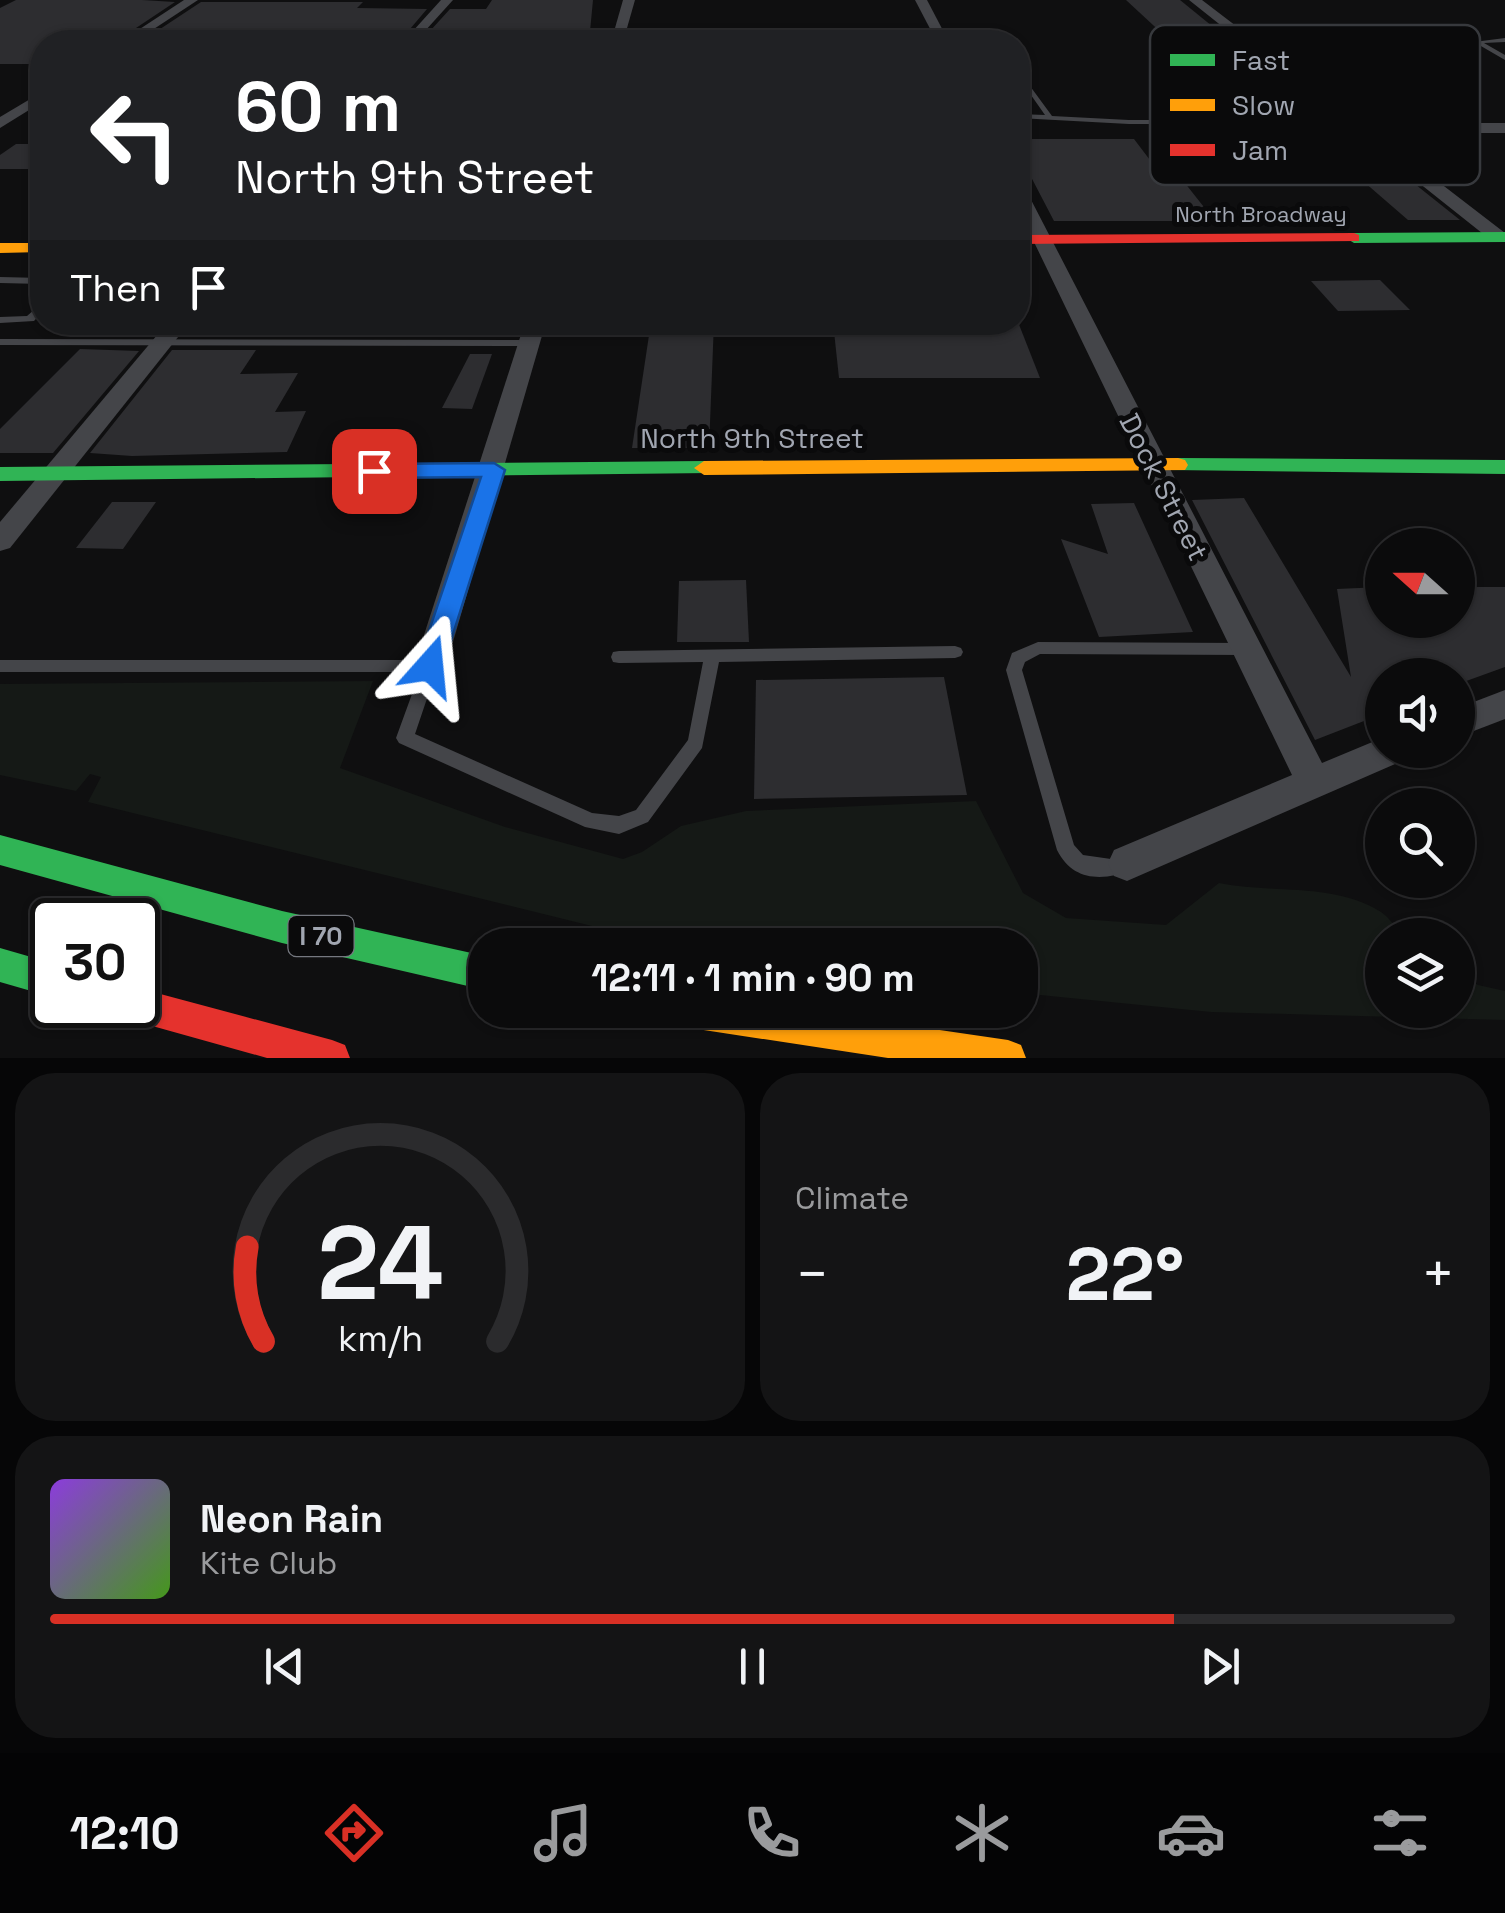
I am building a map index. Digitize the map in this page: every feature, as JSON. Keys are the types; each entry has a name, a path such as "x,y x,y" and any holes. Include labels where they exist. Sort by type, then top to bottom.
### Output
{"main road":[{"name":"North Broadway","path":"1030,240 1503,239"},
{"path":"0,248 30,248"},
{"name":"North 9th Street","path":"0,474 1152,465 1505,467"},
{"name":"I 70","path":"0,850 282,926 468,969"},
{"path":"0,965 30,974"},
{"path":"160,1011 332,1058"},
{"path":"806,1028 1008,1058"}],"street":[{"path":"145,30 192,0"},
{"path":"421,30 447,0"},
{"path":"620,30 629,0"},
{"path":"921,0 936,30"},
{"path":"1195,0 1227,25"},
{"path":"4,119 30,103"},
{"path":"4,119 30,117"},
{"path":"1480,128 1505,128"},
{"path":"1433,185 1503,239"},
{"name":"Dock Street","path":"1030,240 1152,465 1313,781"},
{"path":"0,540 170,335"},
{"path":"430,666 533,335"},
{"path":"1475,716 1505,704"},
{"path":"1127,862 1365,760"}],"lane":[{"path":"1480,42 1505,40"},
{"path":"1480,44 1505,58"},
{"path":"1030,90 1049,116"},
{"path":"1030,116 1150,122"},
{"path":"3,283 30,280"},
{"path":"0,320 30,319"},
{"path":"0,342 120,335"},
{"path":"1127,862 1111,868 1078,864 1066,850 1014,670 1018,658 1038,648 1246,649"},
{"path":"619,657 956,652"},
{"path":"0,666 430,666 405,738 591,821 618,825 642,816 696,743 712,657"}],"shaded area":[{"path":"373,681 340,768 505,827 623,859 642,852 681,826 746,811 976,801 1023,893 1066,918 1166,925 1219,883 1343,896 1388,918 1365,918 1365,1016 1211,1012 1038,995 1038,928 600,928 88,802 101,777 90,774 76,791 0,775 0,684"},
{"path":"1475,983 1505,991 1505,1020 1475,1019"}],"building":[{"path":"16,0 175,2 133,30 30,30 30,64 0,64 0,8"},
{"path":"492,0 593,0 590,30 431,30 450,9 486,9"},
{"path":"1126,0 1180,0 1211,25 1153,25"},
{"path":"201,2 363,2 357,8 427,9 409,30 159,30"},
{"path":"1030,139 1134,139 1150,160 1150,185 1186,185 1211,216 1191,216 1195,221 1054,221 1030,175"},
{"path":"16,144 30,144 30,169 0,169 0,155"},
{"path":"1368,185 1416,185 1460,220 1408,220"},
{"path":"1380,280 1410,310 1338,311 1311,281"},
{"path":"649,335 713,335 709,448 632,448"},
{"path":"834,335 1023,335 1040,378 839,378"},
{"path":"80,349 139,351 53,453 0,453 0,429"},
{"path":"172,350 256,350 240,374 298,373 275,412 306,411 287,452 132,456 90,453"},
{"path":"470,354 492,354 472,409 442,408"},
{"path":"1244,498 1351,677 1337,589 1365,588 1365,638 1475,638 1475,587 1505,587 1505,667 1475,678 1475,658 1365,658 1365,721 1315,740 1192,500"},
{"path":"112,502 156,502 123,549 76,548"},
{"path":"1134,503 1193,632 1099,637 1061,539 1108,554 1091,504"},
{"path":"746,580 749,642 677,642 679,581"},
{"path":"944,677 967,795 754,799 756,680"}],"traffic: fast":[{"path":"1354,238 1505,237"},
{"path":"1178,465 1505,467"},
{"path":"0,474 704,468"},
{"path":"0,850 282,927 468,969"},
{"path":"0,965 30,974"}],"traffic: slow":[{"path":"0,248 30,248"},
{"path":"704,468 1178,465"},
{"path":"806,1028 1008,1058"}],"traffic: jam":[{"path":"1030,240 1354,238"},
{"path":"160,1011 332,1058"}],"route":[{"path":"374,471 494,470 430,666"}]}
